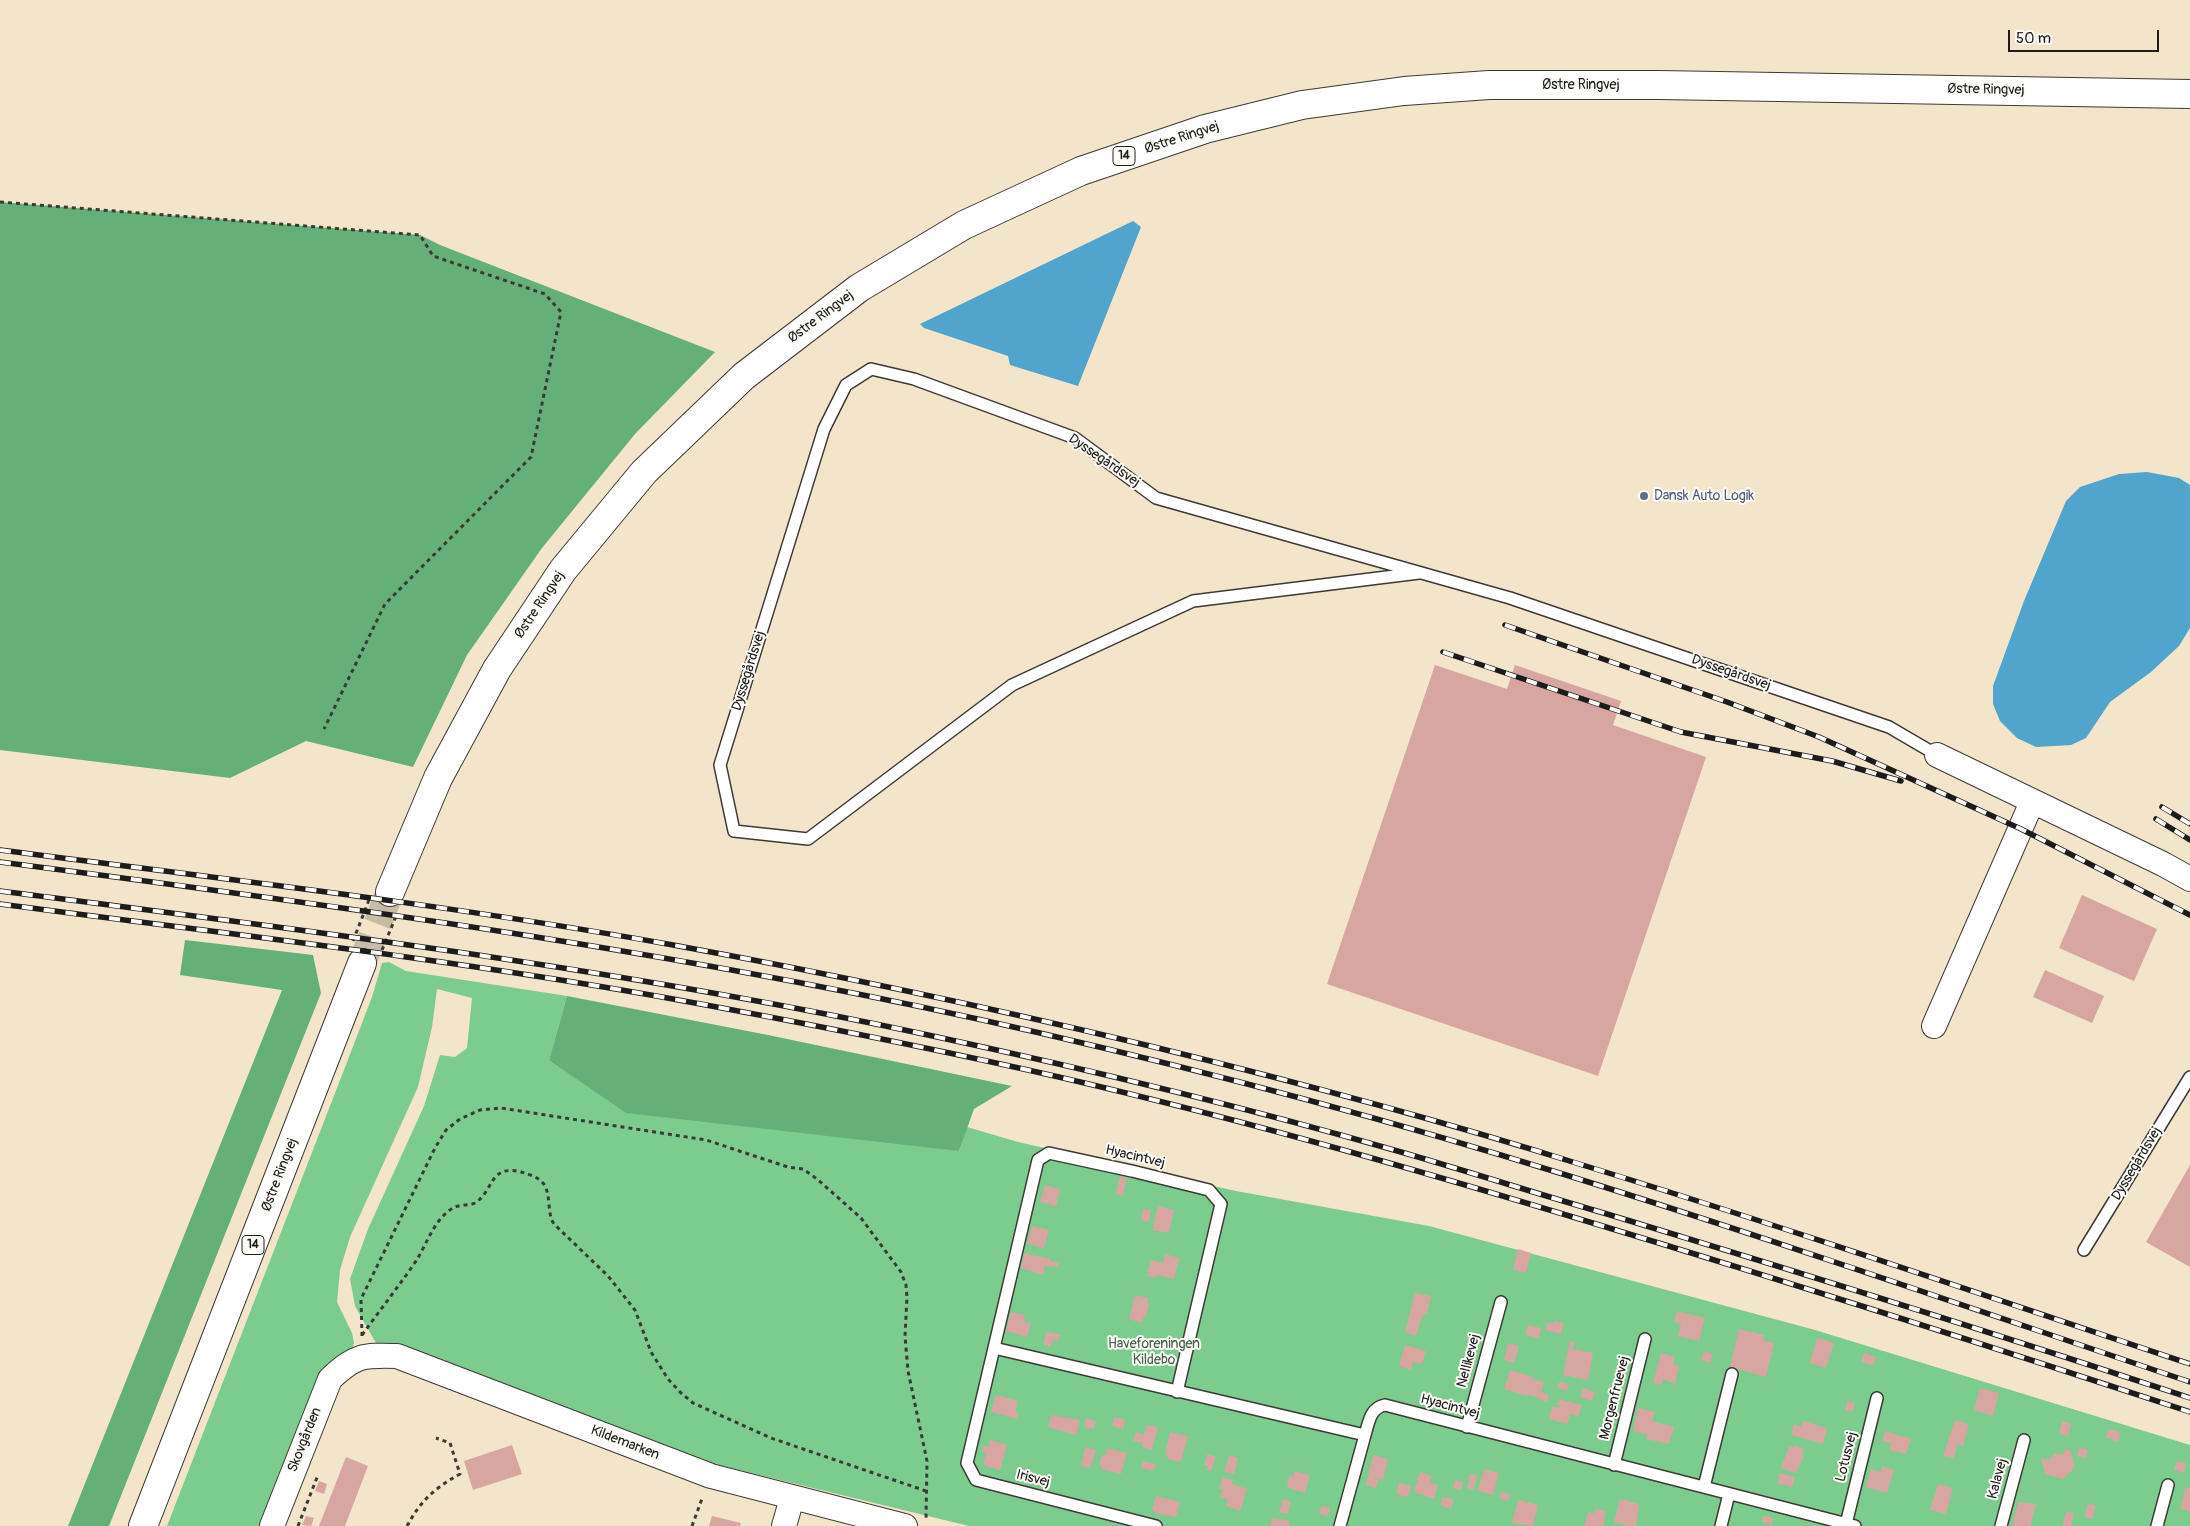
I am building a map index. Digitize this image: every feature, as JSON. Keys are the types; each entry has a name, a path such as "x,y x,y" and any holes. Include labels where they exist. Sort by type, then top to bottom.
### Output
{"main road":[{"name":"Østre Ringvej","path":"387,898 438,778 497,669 563,570 644,472 744,376 859,288 964,225 1082,171 1205,129 1302,105 1404,91 1489,85 1669,85 2190,94"},
{"name":"Østre Ringvej","path":"143,1526 365,955"}],"street":[{"name":"Dyssegårdsvej","path":"1937,755 2163,864 2190,880"},
{"path":"1934,1026 2032,802"},
{"name":"Kildemarken","path":"360,1351 397,1356 710,1476 905,1526"},
{"name":"Skovgården","path":"272,1526 330,1379 360,1351"},
{"path":"784,1526 792,1498"}],"lane":[{"name":"Dyssegårdsvej","path":"1418,573 1193,601 1012,685 808,839 734,831 720,765 824,429 846,385 871,369 914,379 1075,438 1156,498 1510,598 1888,727 1937,755"},
{"name":"Dyssegårdsvej","path":"2084,1250 2190,1077"},
{"name":"Hyacintvej","path":"980,1408 1038,1160 1049,1154 1132,1171 1209,1190 1222,1204 1177,1392"},
{"name":"Nellikevej","path":"1467,1427 1501,1302"},
{"name":"Morgenfruevej","path":"1614,1465 1644,1339"},
{"path":"994,1348 1365,1435"},
{"path":"1704,1487 1732,1374"},
{"name":"Lotusvej","path":"1850,1525 1877,1398"},
{"name":"Hyacintvej","path":"1340,1526 1372,1412 1378,1406 1384,1405 1850,1525"},
{"name":"Irisvej","path":"980,1408 967,1462 976,1480 1156,1526"},
{"name":"Kalavej","path":"2001,1526 2024,1440"},
{"path":"2157,1526 2168,1485"},
{"path":"1721,1526 1729,1494"}],"path":[{"path":"0,202 420,235 433,256 545,294 561,312 530,457 384,604 324,729"},
{"path":"365,955 387,898"},
{"path":"365,955 387,898"},
{"path":"360,1351 361,1299 435,1148 446,1130 460,1119 480,1110 502,1108 557,1115 706,1140 788,1167 803,1169 817,1178 861,1218 901,1272 908,1297 905,1336 908,1371 927,1460 926,1526"},
{"path":"360,1351 434,1228 446,1214 454,1208 474,1204 494,1177 504,1172 525,1174 538,1179 546,1188 549,1218 608,1276 635,1310 651,1352 668,1379 681,1394 714,1414 771,1438 926,1491"},
{"path":"407,1526 417,1508 439,1486 460,1474 450,1443 436,1438"},
{"path":"692,1526 710,1476"}],"green space":[{"path":"0,202 420,235 440,245 715,352 635,434 542,548 467,655 413,767 306,741 230,778 0,750"},
{"path":"185,940 313,955 321,993 109,1526 68,1526 282,990 180,975"},
{"name":"Haveforeningen Kildebo","path":"389,962 406,971 567,996 549,1060 959,1151 967,1127 1018,1142 1236,1191 1429,1226 1815,1330 2190,1445 2190,1526 969,1526 714,1464 707,1464 394,1344 376,1343 355,1306 350,1279 368,1229 424,1106 440,1055 455,1057 467,1048 472,998 437,989 432,1027 418,1087 350,1237 340,1270 337,1302 352,1333 354,1343 352,1350 261,1526 167,1526 372,997 382,963"},
{"path":"567,996 768,1035 1012,1086 974,1109 959,1151 626,1113 549,1060"}],"water":[{"path":"1133,221 1141,227 1078,386 1010,365 1008,356 924,328 920,324"},
{"path":"2147,472 2179,478 2190,485 2190,628 2179,646 2151,672 2110,702 2086,738 2071,745 2036,747 2017,738 2000,721 1993,704 1993,686 2024,601 2066,501 2080,487 2119,474"}],"building":[{"path":"1435,665 1507,689 1515,665 1621,701 1613,725 1706,757 1598,1076 1327,984"},
{"path":"2082,895 2157,929 2134,981 2059,948"},
{"path":"2045,970 2104,996 2092,1023 2033,997"},
{"path":"2190,1165 2190,1267 2146,1242"},
{"path":"1120,1176 1127,1178 1123,1196 1116,1194"},
{"path":"1045,1185 1060,1189 1056,1206 1040,1202"},
{"path":"1158,1206 1174,1210 1169,1233 1152,1230"},
{"path":"1143,1209 1151,1210 1149,1222 1141,1220"},
{"path":"1032,1226 1049,1230 1044,1248 1027,1244"},
{"path":"1518,1249 1531,1253 1526,1273 1513,1270"},
{"path":"1024,1253 1051,1259 1050,1261 1059,1263 1058,1267 1045,1266 1043,1275 1021,1268"},
{"path":"1165,1254 1179,1258 1174,1279 1156,1275 1155,1278 1147,1276 1151,1260 1163,1263"},
{"path":"1415,1293 1431,1296 1427,1314 1425,1313 1420,1322 1416,1336 1405,1332"},
{"path":"1135,1295 1148,1298 1147,1303 1149,1304 1142,1323 1129,1319"},
{"path":"1677,1311 1705,1318 1699,1341 1678,1336 1681,1324 1674,1322"},
{"path":"1011,1312 1025,1315 1023,1321 1031,1323 1027,1337 1006,1331"},
{"path":"1554,1321 1564,1323 1561,1334 1545,1330 1547,1322 1553,1324"},
{"path":"1528,1325 1541,1328 1539,1338 1525,1335"},
{"path":"1739,1329 1764,1335 1763,1340 1774,1343 1766,1377 1730,1367"},
{"path":"1047,1332 1061,1335 1058,1341 1053,1340 1050,1347 1043,1344"},
{"path":"1817,1338 1834,1343 1826,1368 1810,1363"},
{"path":"1570,1341 1575,1342 1573,1349 1593,1353 1588,1380 1563,1375"},
{"path":"1508,1343 1519,1346 1514,1363 1504,1360"},
{"path":"1405,1345 1426,1351 1422,1364 1413,1362 1411,1370 1399,1366"},
{"path":"1704,1351 1713,1354 1710,1363 1701,1360"},
{"path":"1661,1353 1675,1357 1673,1364 1679,1366 1675,1384 1663,1379 1662,1385 1653,1383"},
{"path":"1864,1353 1876,1357 1873,1365 1861,1362"},
{"path":"1510,1370 1544,1382 1541,1392 1549,1395 1547,1402 1528,1394 1527,1396 1504,1389"},
{"path":"1559,1382 1569,1384 1567,1391 1558,1388"},
{"path":"1583,1388 1595,1392 1592,1401 1580,1397"},
{"path":"1980,1388 1999,1393 1993,1416 1974,1410"},
{"path":"996,1395 1018,1401 1015,1412 1018,1413 1017,1419 991,1412"},
{"path":"1559,1399 1582,1405 1578,1416 1570,1414 1567,1424 1549,1419 1552,1406 1559,1408 1560,1406 1557,1405"},
{"path":"1847,1401 1855,1403 1852,1412 1845,1410"},
{"path":"1638,1408 1655,1412 1652,1421 1674,1427 1669,1444 1646,1439 1647,1435 1633,1431"},
{"path":"1051,1415 1080,1420 1076,1435 1048,1427"},
{"path":"1114,1417 1125,1420 1123,1429 1112,1426"},
{"path":"1086,1418 1096,1421 1094,1429 1084,1427"},
{"path":"1955,1420 1969,1424 1963,1446 1957,1444 1954,1458 1943,1456"},
{"path":"1803,1421 1827,1428 1823,1444 1791,1435 1794,1424 1801,1427"},
{"path":"2062,1421 2071,1424 2068,1436 2059,1434"},
{"path":"1147,1425 1158,1427 1152,1450 1142,1447 1143,1443 1133,1441 1136,1432 1144,1435"},
{"path":"2109,1429 2121,1433 2118,1442 2106,1437"},
{"path":"1885,1431 1911,1439 1906,1454 1889,1450 1891,1443 1882,1441"},
{"path":"1170,1432 1188,1436 1181,1462 1167,1459 1168,1456 1165,1455"},
{"path":"990,1440 1007,1445 1000,1470 983,1465 986,1453 982,1452 983,1446 988,1447"},
{"path":"512,1445 522,1474 473,1490 464,1461"},
{"path":"1794,1445 1804,1449 1802,1455 1804,1456 1796,1473 1781,1468 1789,1446 1793,1448"},
{"path":"1085,1447 1096,1450 1090,1468 1081,1466"},
{"path":"2079,1447 2088,1450 2086,1458 2077,1456"},
{"path":"1107,1448 1127,1453 1121,1474 1101,1469 1102,1466 1099,1466 1102,1455 1105,1456"},
{"path":"2065,1449 2071,1451 2075,1467 2063,1479 2045,1474 2041,1458 2049,1460 2055,1453 2063,1455"},
{"path":"1207,1454 1216,1457 1211,1471 1207,1470 1208,1466 1204,1465"},
{"path":"1229,1455 1238,1458 1234,1474 1224,1471"},
{"path":"1373,1455 1388,1459 1383,1480 1378,1479 1376,1488 1366,1485"},
{"path":"346,1457 368,1466 345,1526 319,1526"},
{"path":"1143,1461 1156,1464 1153,1471 1141,1468"},
{"path":"2177,1461 2186,1463 2184,1473 2174,1470"},
{"path":"1882,1466 1894,1470 1887,1493 1866,1487 1871,1469 1881,1472"},
{"path":"1024,1469 1031,1471 1028,1480 1021,1479"},
{"path":"1484,1469 1499,1473 1493,1495 1478,1491"},
{"path":"1295,1471 1310,1475 1305,1493 1287,1487 1289,1475 1293,1476"},
{"path":"1420,1472 1432,1476 1430,1483 1438,1485 1434,1499 1414,1492"},
{"path":"1780,1473 1795,1477 1792,1487 1777,1483"},
{"path":"1470,1474 1477,1475 1474,1490 1467,1488"},
{"path":"1223,1477 1233,1480 1232,1484 1247,1489 1240,1511 1226,1506 1228,1500 1220,1497 1223,1490 1219,1489"},
{"path":"1455,1480 1463,1482 1461,1490 1453,1488"},
{"path":"319,1481 327,1484 324,1494 315,1491"},
{"path":"1399,1483 1411,1486 1408,1497 1396,1494"},
{"path":"1938,1484 1953,1488 1946,1514 1930,1510"},
{"path":"2186,1487 2190,1488 2190,1512 2180,1509"},
{"path":"1501,1492 1510,1494 1508,1501 1499,1498"},
{"path":"1156,1496 1180,1502 1176,1517 1154,1513 1155,1511 1152,1510"},
{"path":"1443,1496 1454,1500 1451,1509 1440,1505"},
{"path":"1283,1499 1291,1502 1288,1514 1279,1512"},
{"path":"1620,1499 1639,1504 1636,1526 1624,1526 1614,1522"},
{"path":"1518,1500 1538,1505 1533,1526 1512,1523"},
{"path":"2018,1502 2036,1504 2030,1526 2012,1526"},
{"path":"2088,1503 2096,1506 2092,1519 2084,1517"},
{"path":"1321,1506 1330,1508 1328,1516 1319,1514"},
{"path":"1596,1508 1606,1511 1603,1526 1584,1526 1588,1512 1595,1513"},
{"path":"2066,1512 2074,1513 2071,1526 2062,1526"},
{"path":"1763,1515 1773,1518 1772,1525 1762,1522"},
{"path":"306,1516 314,1518 311,1526 302,1525"},
{"path":"712,1516 741,1523 740,1526 709,1526"},
{"path":"1272,1518 1290,1521 1289,1526 1270,1526"}],"tunnel":[{"path":"362,963 390,892"}],"railway":[{"path":"1505,625 1727,702 1819,737 2021,829 2190,915"},
{"path":"1443,652 1681,732 1832,761 1901,781"},
{"path":"2162,807 2190,824"},
{"path":"2156,819 2190,840"},
{"path":"0,850 337,893 505,917 673,945 853,980 1091,1032 1311,1087 1523,1147 1807,1236 2190,1364"},
{"path":"0,862 392,915 652,956 782,979 1040,1033 1239,1082 1501,1155 1800,1251 2190,1382"},
{"path":"0,891 350,937 582,971 698,990 813,1012 1047,1061 1225,1104 1427,1160 1826,1281 2190,1398"},
{"path":"0,904 331,947 579,983 708,1005 845,1032 982,1060 1100,1087 1314,1142 1525,1203 1819,1293 2190,1412"}],"place":[{"name":"Dansk Auto Logik","path":"1644,496"}]}
